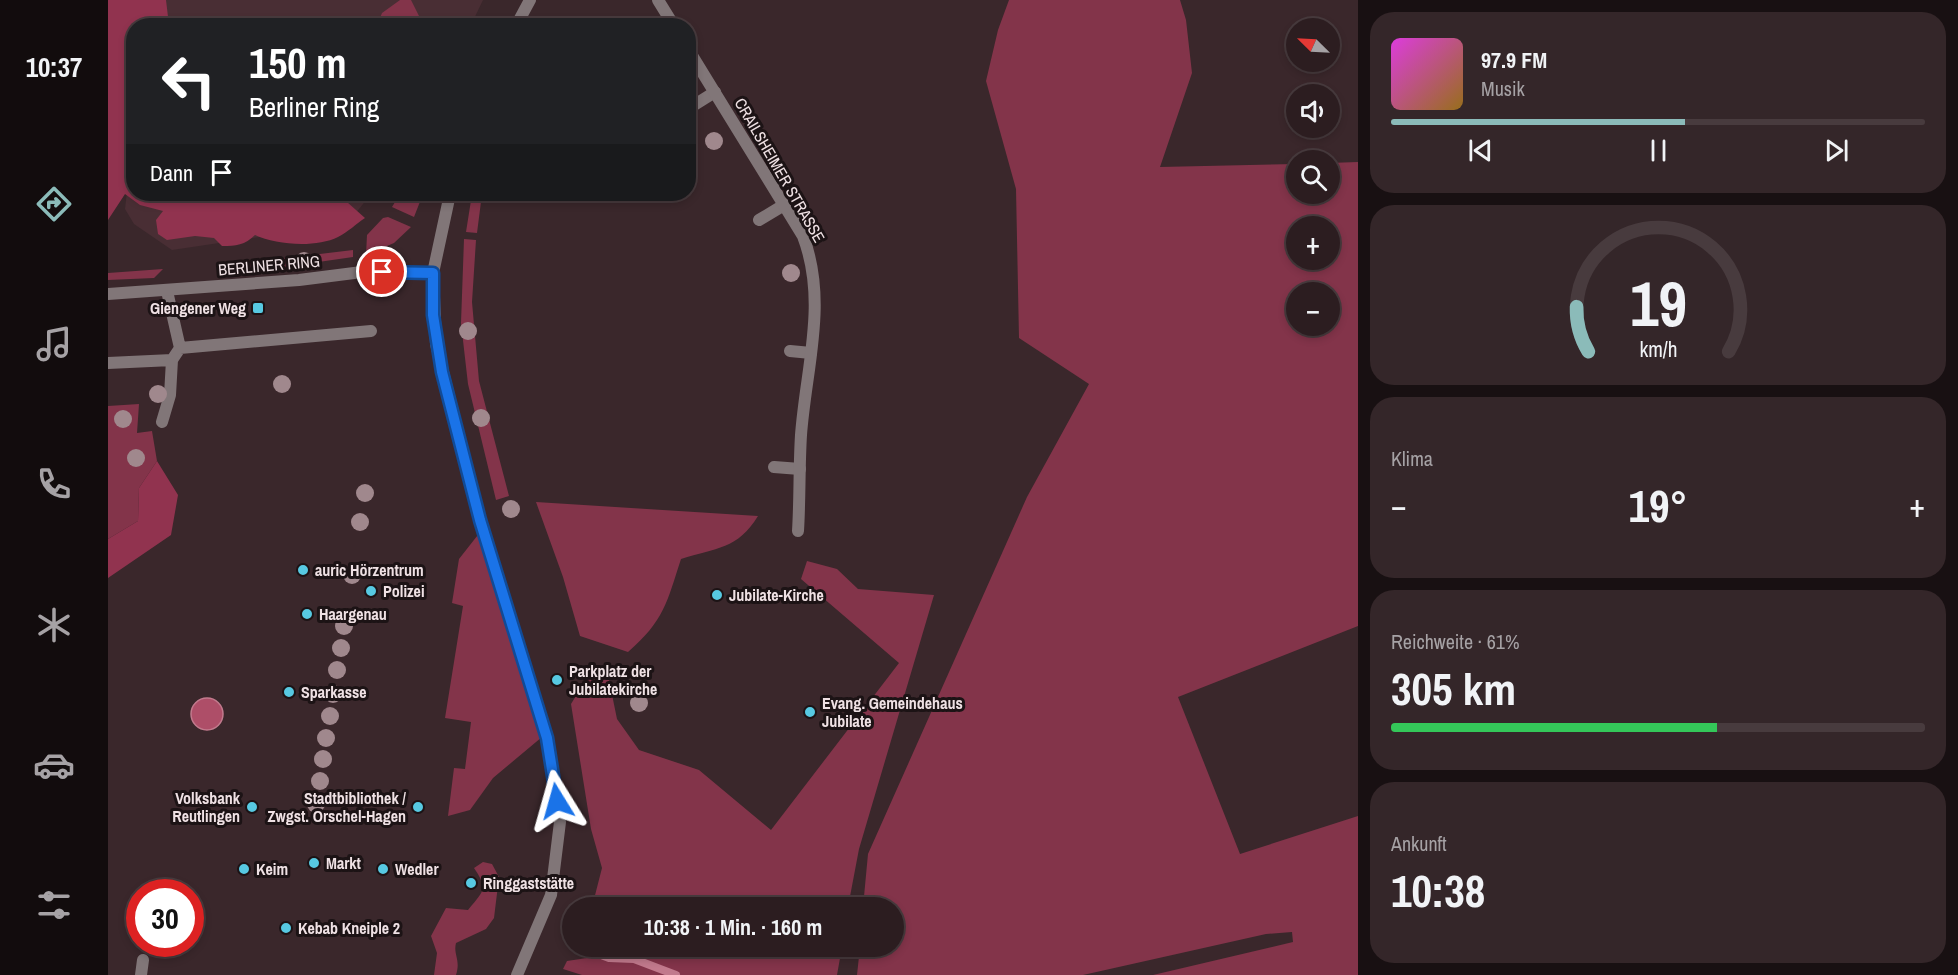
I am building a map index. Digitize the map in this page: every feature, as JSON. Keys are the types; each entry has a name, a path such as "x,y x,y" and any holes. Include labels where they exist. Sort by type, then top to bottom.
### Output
{"street":[{"path":"520,18 530,0"},
{"path":"658,0 669,18"},
{"name":"CRAILSHEIMER STRASSE","path":"696,62 803,236 812,259 817,304 801,434 798,531"},
{"path":"696,104 715,92"},
{"path":"448,201 433,273 433,315 442,372 480,520 547,738 560,822 551,895 517,975"},
{"path":"759,220 784,205"},
{"name":"BERLINER RING","path":"108,294 166,291 362,272 433,273"},
{"path":"162,422 170,395 172,360 180,348 166,291"},
{"path":"180,348 371,331"},
{"path":"790,351 811,353"},
{"path":"108,363 172,360"},
{"path":"774,467 800,469"},
{"path":"141,975 143,960"}],"shaded area":[{"path":"108,0 166,0 168,18 126,18 126,195 108,220"},
{"path":"153,0 483,0 474,18 151,18"},
{"path":"400,0 411,0 419,16 418,18 380,18 382,13"},
{"path":"1009,0 1180,0 1186,20 1192,73 1160,167 1286,164 1286,204 1340,204 1340,163 1358,162 1358,626 1178,697 1240,854 1358,816 1358,975 1153,975 1293,942 1292,932 1266,934 1083,975 857,975 859,957 904,957 904,897 864,897 868,854 1027,497 1089,384 1019,338 1016,189 986,81 998,30"},
{"path":"126,200 365,201 347,224 172,250 134,224 125,209"},
{"path":"135,201 346,201 365,218 338,237 319,243 285,243 255,235 240,244 222,246 214,238 195,236 167,240 158,234 156,220 163,211 140,205"},
{"path":"396,201 420,201 414,217 392,207"},
{"path":"471,201 481,201 477,233 466,232"},
{"path":"388,217 411,227 394,243 366,255 367,235 383,218"},
{"path":"464,239 476,240 472,302 479,381 509,496 496,500 468,384 461,323"},
{"path":"353,250 353,257 256,271 245,263"},
{"path":"163,269 154,278 108,280 108,273"},
{"path":"139,404 137,433 152,431 157,461 139,488 138,521 108,539 108,406"},
{"path":"157,461 178,495 171,535 108,578 108,539 138,521 139,488"},
{"path":"536,502 758,516 750,527 734,541 725,546 681,559 663,610 650,630 628,652 580,636 563,577"},
{"path":"481,531 542,737 493,778 470,810 448,816 454,768 465,769 471,722 445,718 463,606 452,603 459,559"},
{"path":"807,561 837,569 858,589 934,595 859,849 850,897 595,897 602,868 591,829 571,704 587,678 609,680 617,719 639,750 699,770 771,830 899,663 801,579"},
{"path":"207,698 219,702 223,714 219,726 207,730 195,726 191,714 195,702"},
{"path":"483,862 492,864 499,877 494,918 486,929 456,943 458,965 456,975 434,975 437,953 431,936 446,908 468,910 480,894 482,881 474,868"},
{"path":"840,957 837,975 582,975 563,969 567,961 587,958"}],"waterway":[{"path":"606,957 634,959 676,975"}],"place":[{"name":"Giengener Weg","path":"258,308"},
{"name":"auric Hörzentrum","path":"303,570"},
{"name":"Polizei","path":"371,591"},
{"name":"Jubilate-Kirche","path":"717,595"},
{"name":"Haargenau","path":"307,614"},
{"name":"Parkplatz der Jubilatekirche","path":"557,680"},
{"name":"Sparkasse","path":"289,692"},
{"name":"Evang. Gemeindehaus Jubilate","path":"810,712"},
{"name":"Volksbank Reutlingen","path":"252,807"},
{"name":"Stadtbibliothek / Zwgst. Orschel-Hagen","path":"418,807"},
{"name":"Markt","path":"314,863"},
{"name":"Keim","path":"244,869"},
{"name":"Wedler","path":"383,869"},
{"name":"Ringgaststätte","path":"471,883"},
{"name":"Kebab Kneiple 2","path":"286,928"}],"route":[{"path":"382,272 433,273 433,315 442,372 480,520 547,738 557,801"}]}
